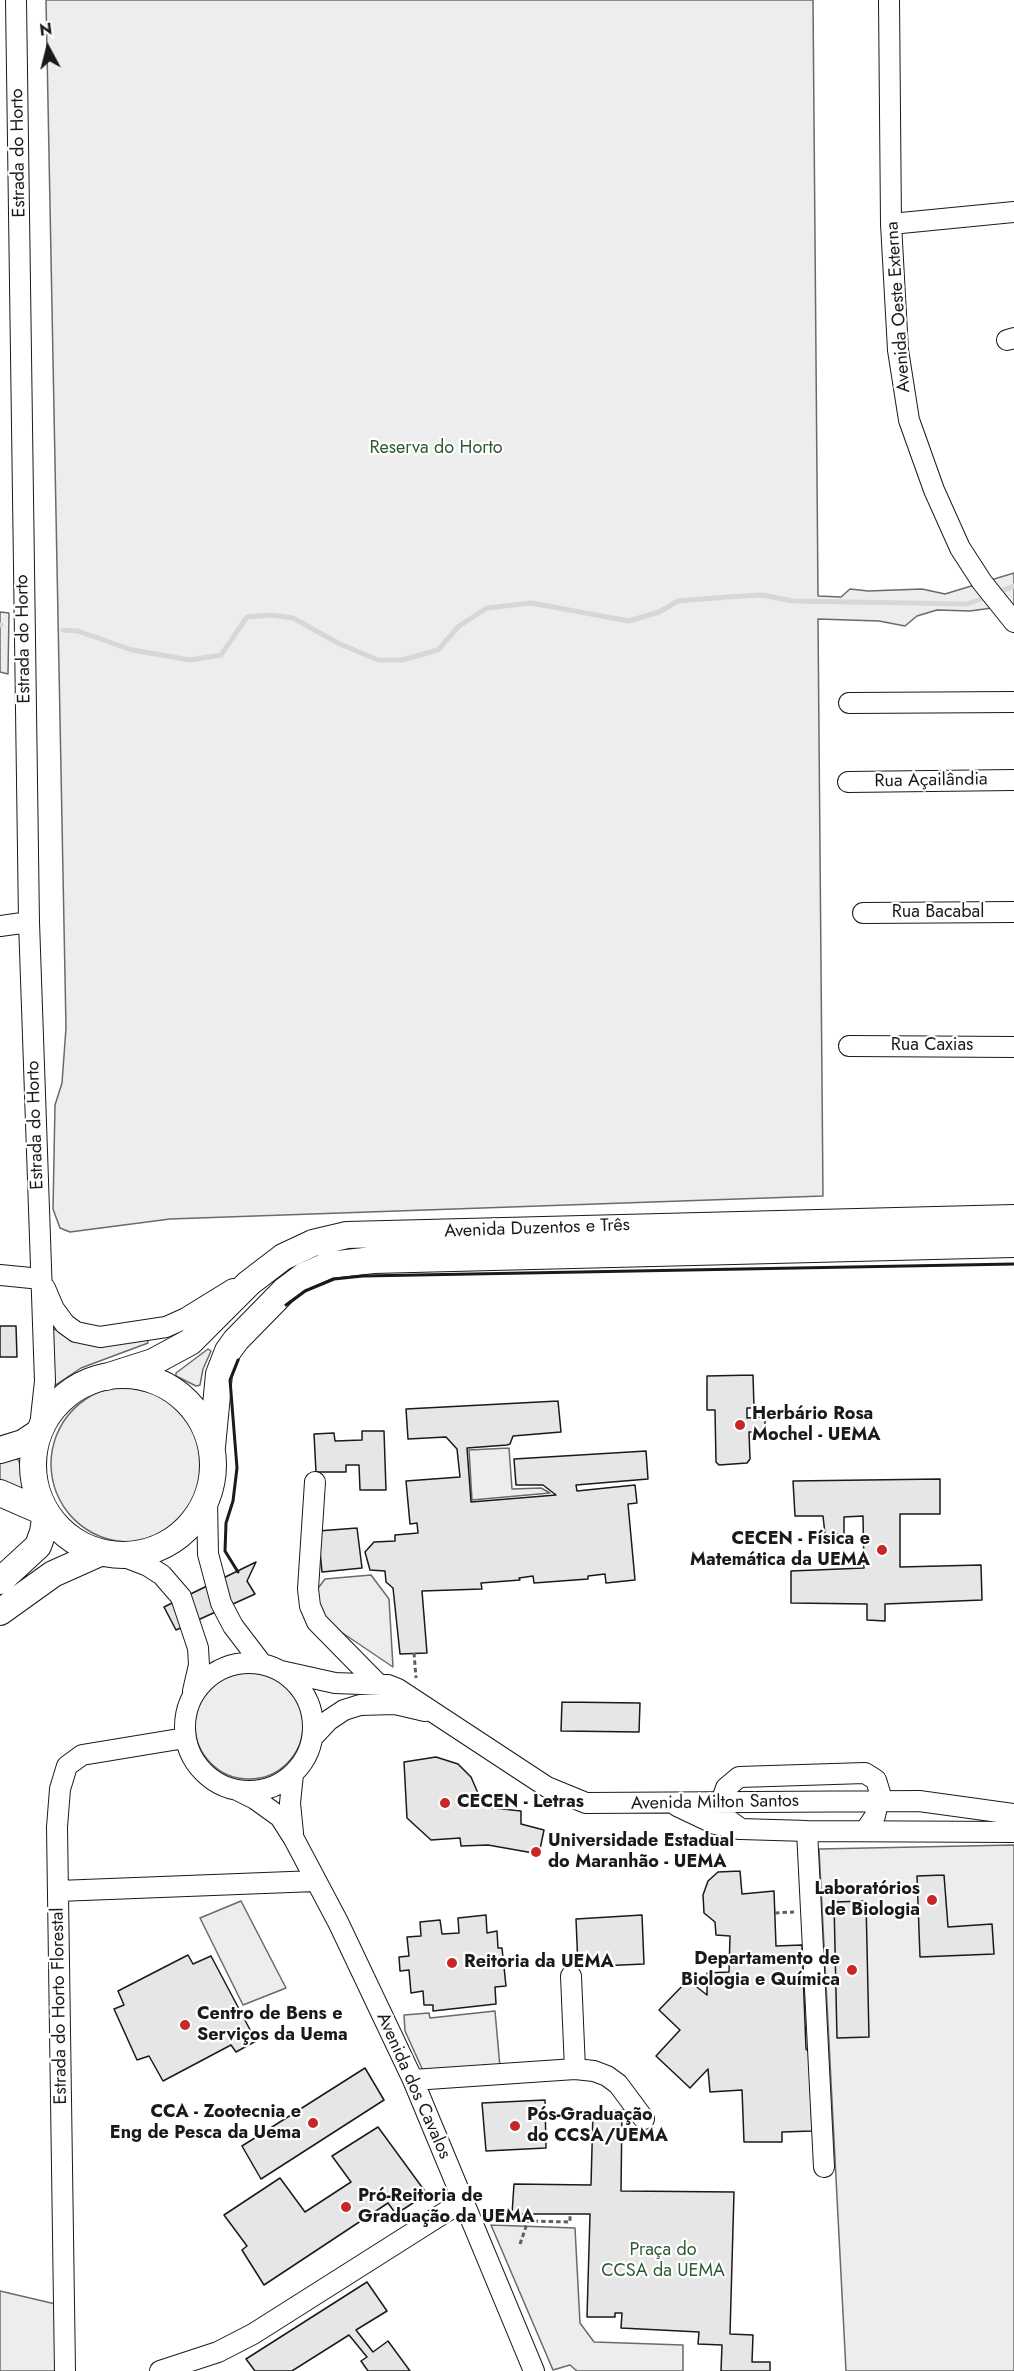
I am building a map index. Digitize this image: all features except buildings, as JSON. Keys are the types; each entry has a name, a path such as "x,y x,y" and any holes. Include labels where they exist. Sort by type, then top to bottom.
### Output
{"main road":[{"name":"Avenida Duzentos e Três","path":"106,1377 153,1362 190,1342 265,1268 313,1243 347,1235 1014,1218"},
{"name":"Avenida Duzentos e Três","path":"212,1447 219,1374 228,1351 284,1291 304,1276 329,1265 373,1260 1014,1244"},
{"path":"0,1581 38,1546 43,1532 45,1513 34,1486 32,1468 39,1430 52,1408 69,1392 106,1377 147,1378 173,1390 194,1409 206,1427 212,1447 214,1473 207,1500 190,1527 176,1539 159,1548 111,1555 53,1574 0,1612"},
{"path":"0,1450 23,1443 39,1430"},
{"path":"0,1493 45,1513 79,1545 111,1555"}],"street":[{"name":"Estrada do Horto","path":"16,0 29,922 45,1381 39,1430"},
{"name":"Avenida Oeste Externa","path":"889,0 891,224 898,350 909,420 934,490 960,548 1009,617"},
{"path":"891,224 1014,212"},
{"path":"849,703 1014,702"},
{"name":"Rua Açailândia","path":"848,782 1014,780"},
{"name":"Rua Bacabal","path":"863,913 1014,912"},
{"path":"0,926 29,922"},
{"name":"Rua Caxias","path":"849,1046 1014,1047"},
{"name":"Estrada do Horto","path":"41,1279 54,1309 65,1324 76,1332 100,1337 151,1330 180,1321 265,1268"},
{"path":"0,1275 41,1279"},
{"path":"315,1482 308,1589 310,1606 317,1622 378,1684"},
{"path":"207,1500 208,1554 221,1603 233,1626 262,1664"},
{"path":"111,1555 148,1566 162,1575 181,1597 198,1648 199,1665 185,1717 185,1738 192,1756 203,1772 218,1783 237,1790 257,1790 276,1785 293,1774 306,1757 313,1737 313,1717 308,1699 296,1683 281,1671 262,1664 241,1663 221,1669 204,1681 191,1697"},
{"name":"Avenida Milton Santos","path":"281,1671 335,1683 378,1684 398,1689 547,1787 571,1798 600,1804 880,1800 919,1801 1014,1814"},
{"name":"Avenida Milton Santos","path":"313,1737 329,1720 344,1710 360,1705 395,1704 440,1715"},
{"name":"Estrada do Horto Florestal","path":"65,2371 58,1891 58,1805 63,1776 72,1761 82,1755 185,1738"},
{"path":"741,1829 727,1818 722,1803 726,1788 740,1777 858,1772 872,1775 876,1780 880,1800 875,1816 865,1831"},
{"name":"Avenida dos Cavalos","path":"293,1774 290,1803 294,1839"},
{"name":"Avenida dos Cavalos","path":"237,1790 280,1817 316,1881 413,2080 534,2371"},
{"path":"672,1803 715,1824 741,1829 1014,1832"},
{"path":"807,1831 824,2167"},
{"path":"58,1891 316,1881"},
{"path":"571,1976 575,2069"},
{"path":"413,2080 575,2069 607,2076 618,2084 644,2119"},
{"path":"160,2371 218,2352 253,2334 463,2201"}],"path":[{"path":"520,2244 528,2221 570,2222 570,2214"}],"shaded area":[{"name":"Reserva do Horto","path":"46,0 813,0 818,596 841,597 850,589 868,591 922,589 945,594 1014,573 1014,605 970,611 937,610 917,616 905,626 879,621 818,619 823,1196 170,1219 70,1232 60,1228 53,1209 55,1105 62,1083 66,1028"},
{"path":"0,612 9,613 8,674 0,672"},
{"path":"51,1327 74,1341 147,1339 148,1343 81,1368 54,1386"},
{"path":"208,1349 211,1351 203,1369 200,1385 196,1386 176,1376 176,1373"},
{"path":"129,1386 159,1392 184,1409 201,1434 207,1464 201,1494 184,1519 159,1536 129,1542 99,1536 74,1519 57,1494 51,1464 57,1434 74,1409 99,1392"},
{"path":"509,1448 512,1489 541,1488 550,1493 472,1500 469,1450"},
{"path":"16,1458 19,1461 28,1496 0,1483 0,1463"},
{"path":"371,1575 389,1599 393,1667 304,1607 325,1579"},
{"path":"249,1671 270,1675 287,1687 299,1704 303,1725 299,1746 287,1763 270,1775 249,1779 228,1775 211,1763 199,1746 195,1725 199,1704 211,1687 228,1675"},
{"path":"1014,1845 1014,2371 846,2371 819,1849"},
{"path":"241,1901 286,1988 243,2005 200,1918"},
{"path":"495,2011 500,2067 425,2075 405,2031 404,2015 429,2013 430,2018"},
{"path":"491,2225 575,2228 580,2323 594,2342 683,2345 683,2371 577,2371 570,2365 553,2370"},
{"path":"0,2291 64,2306 64,2371 0,2371"}],"waterway":[{"path":"996,593 1014,586"},
{"path":"63,630 78,631 132,650 190,660 221,655 247,617 271,615 293,618 340,644 378,660 402,660 438,650 459,626 487,608 531,603 629,621 659,612 678,601 727,597 762,595 793,601 967,604 987,597"}],"wall":[{"path":"286,1305 305,1291 334,1279 363,1276 1014,1264"},
{"path":"238,1360 230,1380 237,1468 233,1501 226,1523 225,1551 238,1572"}],"place":[{"name":"Herbário Rosa Mochel - UEMA","path":"740,1425"},
{"name":"CECEN - Física e Matemática da UEMA","path":"882,1550"},
{"name":"CECEN - Letras","path":"445,1803"},
{"name":"Universidade Estadual do Maranhão - UEMA","path":"536,1852"},
{"name":"Laboratórios de Biologia","path":"932,1900"},
{"name":"Reitoria da UEMA","path":"452,1963"},
{"name":"Departamento de Biologia e Química","path":"852,1970"},
{"name":"Centro de Bens e Serviços da Uema","path":"185,2025"},
{"name":"CCA - Zootecnia e Eng de Pesca da Uema","path":"313,2123"},
{"name":"Pós-Graduação do CCSA/UEMA","path":"515,2126"},
{"name":"Pró-Reitoria de Graduação da UEMA","path":"346,2207"}],"park label":[{"name":"Praça do CCSA da UEMA","path":"663,2261"}]}
